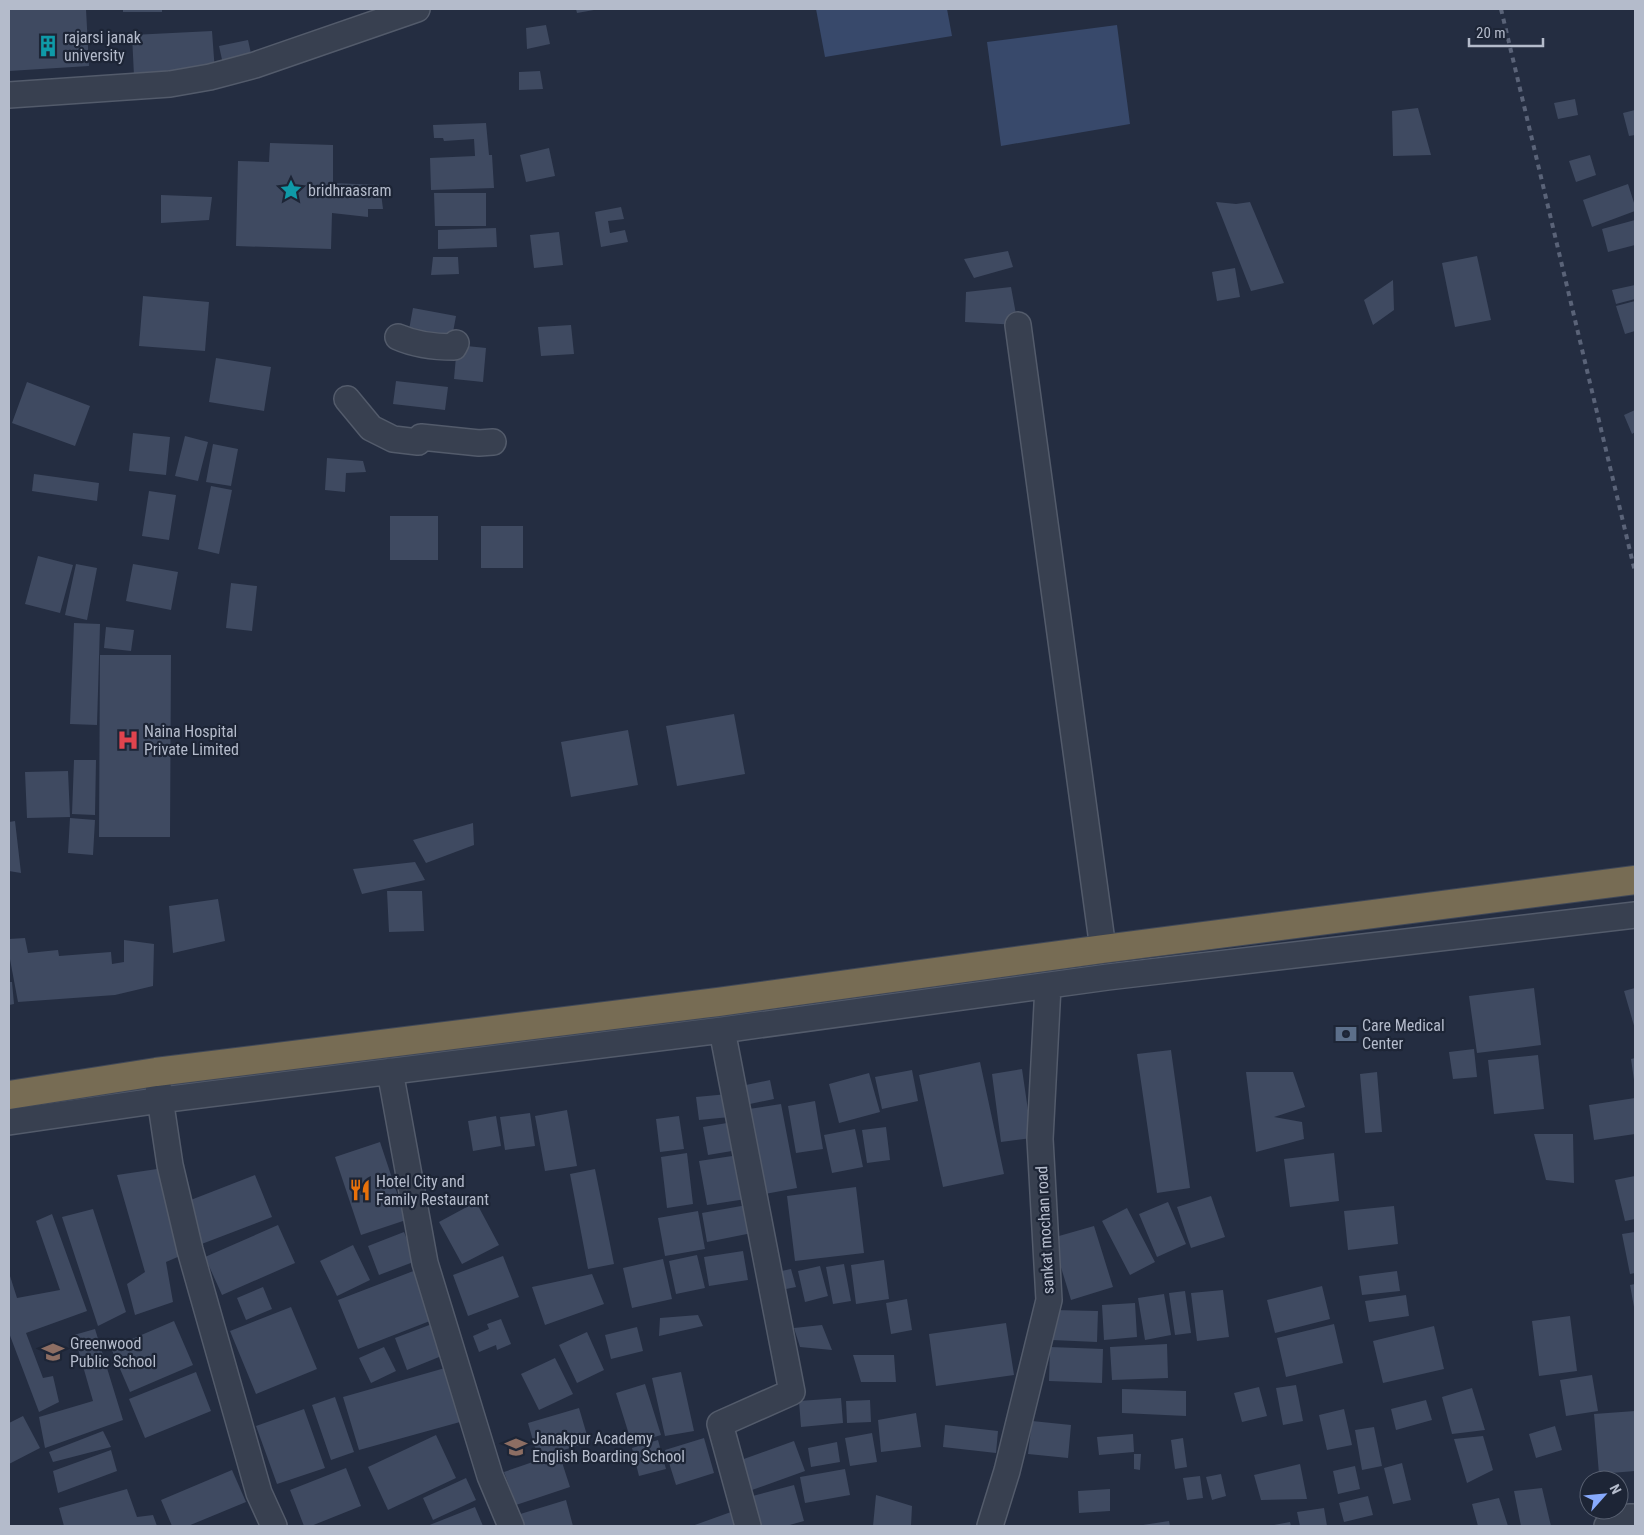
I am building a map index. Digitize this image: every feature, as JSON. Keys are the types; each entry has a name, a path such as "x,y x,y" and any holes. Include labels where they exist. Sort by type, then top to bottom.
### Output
{"highway":[{"path":"9,1095 156,1072 728,1000 1635,880"}],"street":[{"path":"9,95 170,84 210,77 255,65 417,9"},
{"path":"1018,325 1103,949"},
{"path":"398,338 412,343 438,347 454,346 456,343"},
{"path":"347,399 372,428 393,439 418,442 421,437 479,443 493,442"},
{"path":"9,1122 161,1100 722,1030 1108,977 1635,915"},
{"name":"sankat mochan road","path":"990,1526 1008,1471 1049,1300 1040,1138 1048,986"},
{"path":"722,1030 792,1392 720,1424 748,1526"},
{"path":"390,1071 425,1263 490,1476 510,1526"},
{"path":"156,1072 170,1165 190,1250 259,1492 274,1526"},
{"path":"1607,1526 1635,1516"}],"water":[{"path":"816,9 947,9 952,36 825,57"},
{"path":"1117,25 1130,124 1001,146 987,42"}],"building":[{"name":"rajarsi janak university","path":"9,9 86,9 89,66 9,71"},
{"path":"123,9 162,9 162,12 123,12"},
{"path":"576,9 594,9 594,10 577,13"},
{"path":"546,25 550,44 527,49 526,28"},
{"path":"212,31 215,72 134,76 132,35"},
{"path":"248,40 252,58 223,64 219,46"},
{"path":"540,71 543,89 519,90 519,72"},
{"path":"1575,99 1578,115 1558,119 1554,103"},
{"path":"1418,108 1431,155 1393,156 1392,111"},
{"path":"1635,110 1635,135 1629,136 1623,113"},
{"path":"486,123 489,155 492,155 494,188 431,190 430,158 475,156 474,139 444,141 443,138 434,138 433,125"},
{"path":"270,143 333,145 333,183 380,185 383,209 368,209 368,217 332,213 331,249 236,246 238,161 269,162"},
{"path":"549,148 555,176 526,182 520,155"},
{"path":"1590,155 1596,175 1576,182 1569,161"},
{"path":"1628,184 1635,211 1592,227 1583,200"},
{"path":"434,193 486,193 486,226 435,226"},
{"path":"161,195 212,197 209,220 161,223"},
{"path":"1216,202 1236,204 1250,202 1284,283 1251,291"},
{"path":"621,207 624,219 608,221 610,233 625,230 628,242 601,247 595,212"},
{"path":"1635,220 1635,245 1608,252 1602,229"},
{"path":"496,228 497,247 438,249 438,230"},
{"path":"559,232 563,265 534,268 530,235"},
{"path":"1008,251 1013,267 974,278 964,259"},
{"path":"1477,256 1491,320 1455,327 1442,263"},
{"path":"433,257 458,257 459,274 431,275"},
{"path":"1235,268 1240,297 1217,301 1212,272"},
{"path":"1393,280 1394,310 1373,325 1364,300"},
{"path":"1635,285 1635,299 1616,304 1612,290"},
{"path":"1011,287 1018,325 965,322 966,292"},
{"path":"143,296 209,302 205,351 139,346"},
{"path":"1635,301 1635,331 1625,334 1616,306"},
{"path":"413,308 456,316 451,343 408,335"},
{"path":"571,325 574,354 541,356 538,327"},
{"path":"457,345 486,348 483,382 454,379"},
{"path":"216,358 271,367 264,411 209,402"},
{"path":"396,381 448,387 445,410 393,404"},
{"path":"27,382 90,406 75,446 12,423"},
{"path":"1635,410 1635,432 1632,434 1624,415"},
{"path":"133,433 170,437 166,475 129,471"},
{"path":"185,436 208,442 198,481 175,476"},
{"path":"213,444 238,449 231,486 206,482"},
{"path":"327,458 363,461 366,472 346,473 345,492 325,490"},
{"path":"34,474 99,483 97,501 32,491"},
{"path":"211,486 232,490 219,554 198,549"},
{"path":"149,491 176,495 169,540 142,536"},
{"path":"390,516 438,516 438,560 390,560"},
{"path":"481,526 523,526 523,568 481,568"},
{"path":"38,556 73,565 60,613 25,604"},
{"path":"76,564 97,568 87,620 65,615"},
{"path":"133,564 178,572 171,610 126,601"},
{"path":"231,583 257,586 252,631 226,628"},
{"path":"74,623 100,624 97,725 70,724"},
{"path":"106,627 134,630 131,651 104,648"},
{"path":"100,655 171,655 170,837 99,837"},
{"path":"734,714 745,774 677,786 666,726"},
{"path":"628,730 638,785 571,797 561,742"},
{"path":"74,760 96,760 95,815 72,814"},
{"path":"68,771 70,817 27,818 25,772"},
{"path":"70,818 95,820 93,855 68,853"},
{"path":"15,821 21,873 9,871 9,822"},
{"path":"473,823 474,845 426,863 413,840"},
{"path":"415,862 425,880 362,894 353,869"},
{"path":"387,891 422,891 424,931 389,932"},
{"path":"218,899 225,941 173,953 169,906"},
{"path":"25,938 28,953 58,950 59,956 111,952 112,964 124,962 124,940 154,944 153,986 115,995 18,1002 9,954 9,939"},
{"path":"9,982 12,982 14,1004 9,1005"},
{"path":"1534,988 1541,1045 1477,1053 1469,996"},
{"path":"1635,988 1635,1029 1624,991"},
{"path":"1474,1049 1477,1077 1453,1079 1449,1052"},
{"path":"1171,1050 1190,1188 1157,1193 1137,1054"},
{"path":"1538,1055 1544,1109 1494,1114 1488,1060"},
{"path":"1635,1058 1635,1080 1634,1080 1631,1059"},
{"path":"980,1062 1004,1174 943,1187 919,1075"},
{"path":"1022,1069 1032,1138 1001,1142 992,1074"},
{"path":"912,1070 918,1101 882,1109 875,1077"},
{"path":"1246,1072 1293,1072 1305,1107 1274,1117 1302,1122 1304,1139 1256,1152"},
{"path":"1377,1072 1382,1132 1365,1133 1360,1074"},
{"path":"869,1073 880,1112 839,1123 829,1084"},
{"path":"770,1080 774,1099 745,1105 741,1086"},
{"path":"728,1094 730,1117 699,1120 696,1097"},
{"path":"1635,1098 1635,1134 1594,1140 1589,1105"},
{"path":"815,1101 823,1149 796,1153 788,1106"},
{"path":"781,1104 797,1188 765,1194 749,1109"},
{"path":"567,1110 577,1166 545,1171 535,1116"},
{"path":"530,1113 535,1146 505,1150 500,1117"},
{"path":"496,1116 501,1146 473,1151 468,1121"},
{"path":"679,1116 684,1149 660,1152 656,1119"},
{"path":"733,1122 738,1150 708,1155 703,1127"},
{"path":"886,1127 890,1160 867,1163 862,1130"},
{"path":"855,1129 863,1167 832,1173 824,1135"},
{"path":"1534,1134 1573,1134 1574,1183 1546,1180"},
{"path":"380,1142 406,1220 361,1235 335,1157"},
{"path":"687,1153 693,1204 667,1208 661,1157"},
{"path":"1334,1153 1339,1201 1290,1207 1284,1159"},
{"path":"739,1155 746,1199 707,1205 699,1161"},
{"path":"157,1169 180,1256 166,1262 173,1302 135,1315 127,1284 145,1272 117,1175"},
{"path":"595,1169 614,1264 588,1269 570,1174"},
{"path":"255,1175 272,1217 199,1245 183,1203"},
{"path":"1635,1176 1635,1219 1625,1221 1615,1180"},
{"path":"856,1187 864,1253 795,1261 787,1196"},
{"path":"1211,1196 1225,1237 1191,1248 1177,1207"},
{"path":"476,1202 499,1245 462,1264 439,1222"},
{"path":"1168,1202 1186,1244 1157,1257 1139,1214"},
{"path":"747,1205 752,1233 707,1242 702,1213"},
{"path":"1394,1206 1398,1244 1348,1250 1344,1211"},
{"path":"1127,1208 1155,1262 1130,1275 1102,1221"},
{"path":"93,1209 126,1312 98,1326 62,1217"},
{"path":"698,1211 705,1249 665,1256 658,1218"},
{"path":"52,1214 87,1311 26,1333 43,1378 53,1376 59,1402 39,1412 9,1333 9,1276 17,1298 60,1290 36,1221"},
{"path":"278,1225 295,1263 222,1295 205,1257"},
{"path":"1094,1226 1113,1287 1071,1300 1052,1238"},
{"path":"404,1232 416,1261 379,1275 368,1246"},
{"path":"1635,1232 1635,1273 1630,1274 1622,1234"},
{"path":"353,1245 370,1280 337,1296 320,1261"},
{"path":"743,1251 748,1280 709,1286 704,1257"},
{"path":"697,1255 705,1288 676,1294 669,1261"},
{"path":"503,1256 519,1297 468,1316 453,1275"},
{"path":"663,1259 672,1299 632,1308 623,1268"},
{"path":"884,1260 889,1299 856,1304 851,1265"},
{"path":"844,1264 851,1301 833,1304 826,1267"},
{"path":"820,1266 828,1296 805,1302 798,1271"},
{"path":"791,1269 796,1287 776,1291 772,1273"},
{"path":"416,1270 435,1319 358,1349 338,1300"},
{"path":"1397,1271 1400,1291 1362,1295 1359,1276"},
{"path":"592,1274 604,1304 545,1325 532,1287"},
{"path":"1635,1284 1635,1307 1634,1307 1630,1285"},
{"path":"1322,1286 1330,1319 1275,1333 1267,1300"},
{"path":"263,1287 272,1309 246,1320 237,1298"},
{"path":"1223,1290 1229,1337 1197,1341 1191,1293"},
{"path":"1185,1291 1191,1333 1175,1335 1169,1293"},
{"path":"1164,1294 1171,1335 1145,1340 1138,1298"},
{"path":"1406,1295 1409,1316 1369,1322 1365,1301"},
{"path":"907,1299 912,1330 891,1334 886,1303"},
{"path":"1135,1303 1137,1337 1104,1340 1102,1305"},
{"path":"291,1307 317,1369 256,1394 230,1331"},
{"path":"1053,1310 1098,1311 1097,1342 1052,1340"},
{"path":"698,1315 703,1326 659,1336 660,1318"},
{"path":"1570,1316 1577,1371 1539,1376 1532,1321"},
{"path":"501,1319 511,1344 497,1350 496,1345 479,1352 473,1336 489,1329 487,1324"},
{"path":"174,1321 193,1365 130,1392 111,1348"},
{"path":"1006,1323 1014,1375 936,1386 929,1334"},
{"path":"432,1324 444,1355 407,1370 395,1338"},
{"path":"1334,1324 1343,1363 1286,1377 1277,1338"},
{"path":"822,1325 832,1350 800,1347 794,1328"},
{"path":"1434,1326 1444,1369 1383,1383 1373,1341"},
{"path":"637,1327 643,1351 611,1359 605,1335"},
{"path":"95,1329 123,1420 45,1448 39,1417 93,1401 74,1335"},
{"path":"587,1332 604,1370 577,1383 559,1345"},
{"path":"1167,1344 1168,1378 1112,1380 1110,1347"},
{"path":"384,1347 396,1371 371,1383 359,1358"},
{"path":"1050,1347 1103,1349 1102,1383 1049,1381"},
{"path":"853,1355 894,1355 896,1382 861,1382"},
{"path":"555,1358 573,1394 539,1410 521,1374"},
{"path":"445,1368 460,1422 359,1450 343,1397"},
{"path":"196,1372 211,1411 145,1438 129,1399"},
{"path":"681,1372 694,1431 665,1436 652,1378"},
{"path":"1592,1375 1598,1411 1566,1416 1560,1380"},
{"path":"645,1384 661,1435 632,1444 616,1393"},
{"path":"1296,1385 1303,1421 1283,1425 1276,1388"},
{"path":"1259,1387 1267,1416 1242,1422 1234,1393"},
{"path":"1472,1388 1485,1430 1452,1434 1442,1397"},
{"path":"1122,1389 1186,1391 1186,1416 1122,1413"},
{"path":"335,1397 354,1452 331,1460 312,1405"},
{"path":"841,1398 843,1423 801,1427 799,1401"},
{"path":"870,1400 871,1422 847,1423 846,1401"},
{"path":"1426,1400 1432,1420 1396,1430 1391,1409"},
{"path":"579,1408 589,1442 538,1458 528,1423"},
{"path":"304,1409 325,1468 277,1484 256,1426"},
{"path":"1344,1409 1352,1445 1327,1450 1319,1415"},
{"path":"1635,1411 1635,1471 1599,1470 1594,1414"},
{"path":"916,1413 921,1447 881,1452 878,1420"},
{"path":"23,1416 40,1448 9,1464 9,1423"},
{"path":"1032,1421 1071,1425 1068,1458 1028,1454"},
{"path":"945,1425 998,1431 996,1453 943,1447"},
{"path":"1555,1426 1562,1450 1536,1458 1529,1434"},
{"path":"1374,1427 1382,1466 1362,1470 1355,1430"},
{"path":"103,1431 111,1447 53,1462 49,1452"},
{"path":"872,1433 877,1462 850,1466 845,1438"},
{"path":"1133,1434 1134,1452 1099,1455 1097,1437"},
{"path":"436,1435 456,1478 388,1510 368,1467"},
{"path":"1483,1436 1493,1470 1467,1483 1454,1439"},
{"path":"704,1438 714,1473 676,1485 665,1450"},
{"path":"1183,1438 1187,1467 1175,1469 1171,1440"},
{"path":"658,1440 666,1469 639,1476 632,1448"},
{"path":"794,1441 805,1471 752,1490 741,1460"},
{"path":"837,1442 840,1462 811,1467 808,1448"},
{"path":"111,1450 117,1471 58,1493 53,1471"},
{"path":"559,1453 570,1487 516,1505 504,1472"},
{"path":"1134,1454 1141,1454 1140,1470 1134,1469"},
{"path":"1402,1463 1411,1500 1393,1504 1384,1468"},
{"path":"1300,1464 1307,1499 1261,1500 1254,1475"},
{"path":"1355,1466 1360,1489 1338,1494 1333,1471"},
{"path":"346,1468 361,1506 311,1526 304,1526 290,1490"},
{"path":"845,1469 850,1495 805,1503 800,1477"},
{"path":"232,1470 246,1502 188,1526 172,1526 161,1500"},
{"path":"1221,1474 1226,1496 1212,1500 1206,1477"},
{"path":"1200,1476 1203,1498 1187,1500 1183,1478"},
{"path":"466,1478 476,1500 433,1520 423,1498"},
{"path":"794,1485 804,1521 786,1526 753,1526 745,1498"},
{"path":"1542,1488 1551,1526 1521,1526 1514,1491"},
{"path":"127,1489 137,1517 153,1515 157,1526 64,1526 59,1508"},
{"path":"1110,1489 1110,1511 1079,1513 1078,1491"},
{"path":"876,1495 912,1506 911,1526 873,1526"},
{"path":"1368,1496 1373,1515 1344,1522 1339,1503"},
{"path":"1499,1498 1508,1526 1478,1526 1472,1504"},
{"path":"566,1500 573,1526 520,1526 517,1515"},
{"path":"475,1507 483,1526 427,1526"},
{"path":"1324,1508 1327,1526 1300,1526 1297,1512"},
{"path":"731,1512 736,1526 692,1526"},
{"path":"1169,1521 1170,1526 1143,1526 1143,1525"},
{"path":"1290,1522 1291,1526 1274,1526 1274,1525"}],"railway":[{"path":"1501,9 1635,572"}],"place":[{"name":"rajarsi janak university","path":"48,46"},
{"name":"bridhraasram","path":"291,190"},
{"name":"Naina Hospital Private Limited","path":"128,740"},
{"name":"Care Medical Center","path":"1346,1034"},
{"name":"Hotel City and Family Restaurant","path":"360,1190"},
{"name":"Greenwood Public School","path":"53,1352"},
{"name":"Janakpur Academy English Boarding School","path":"516,1447"}]}
